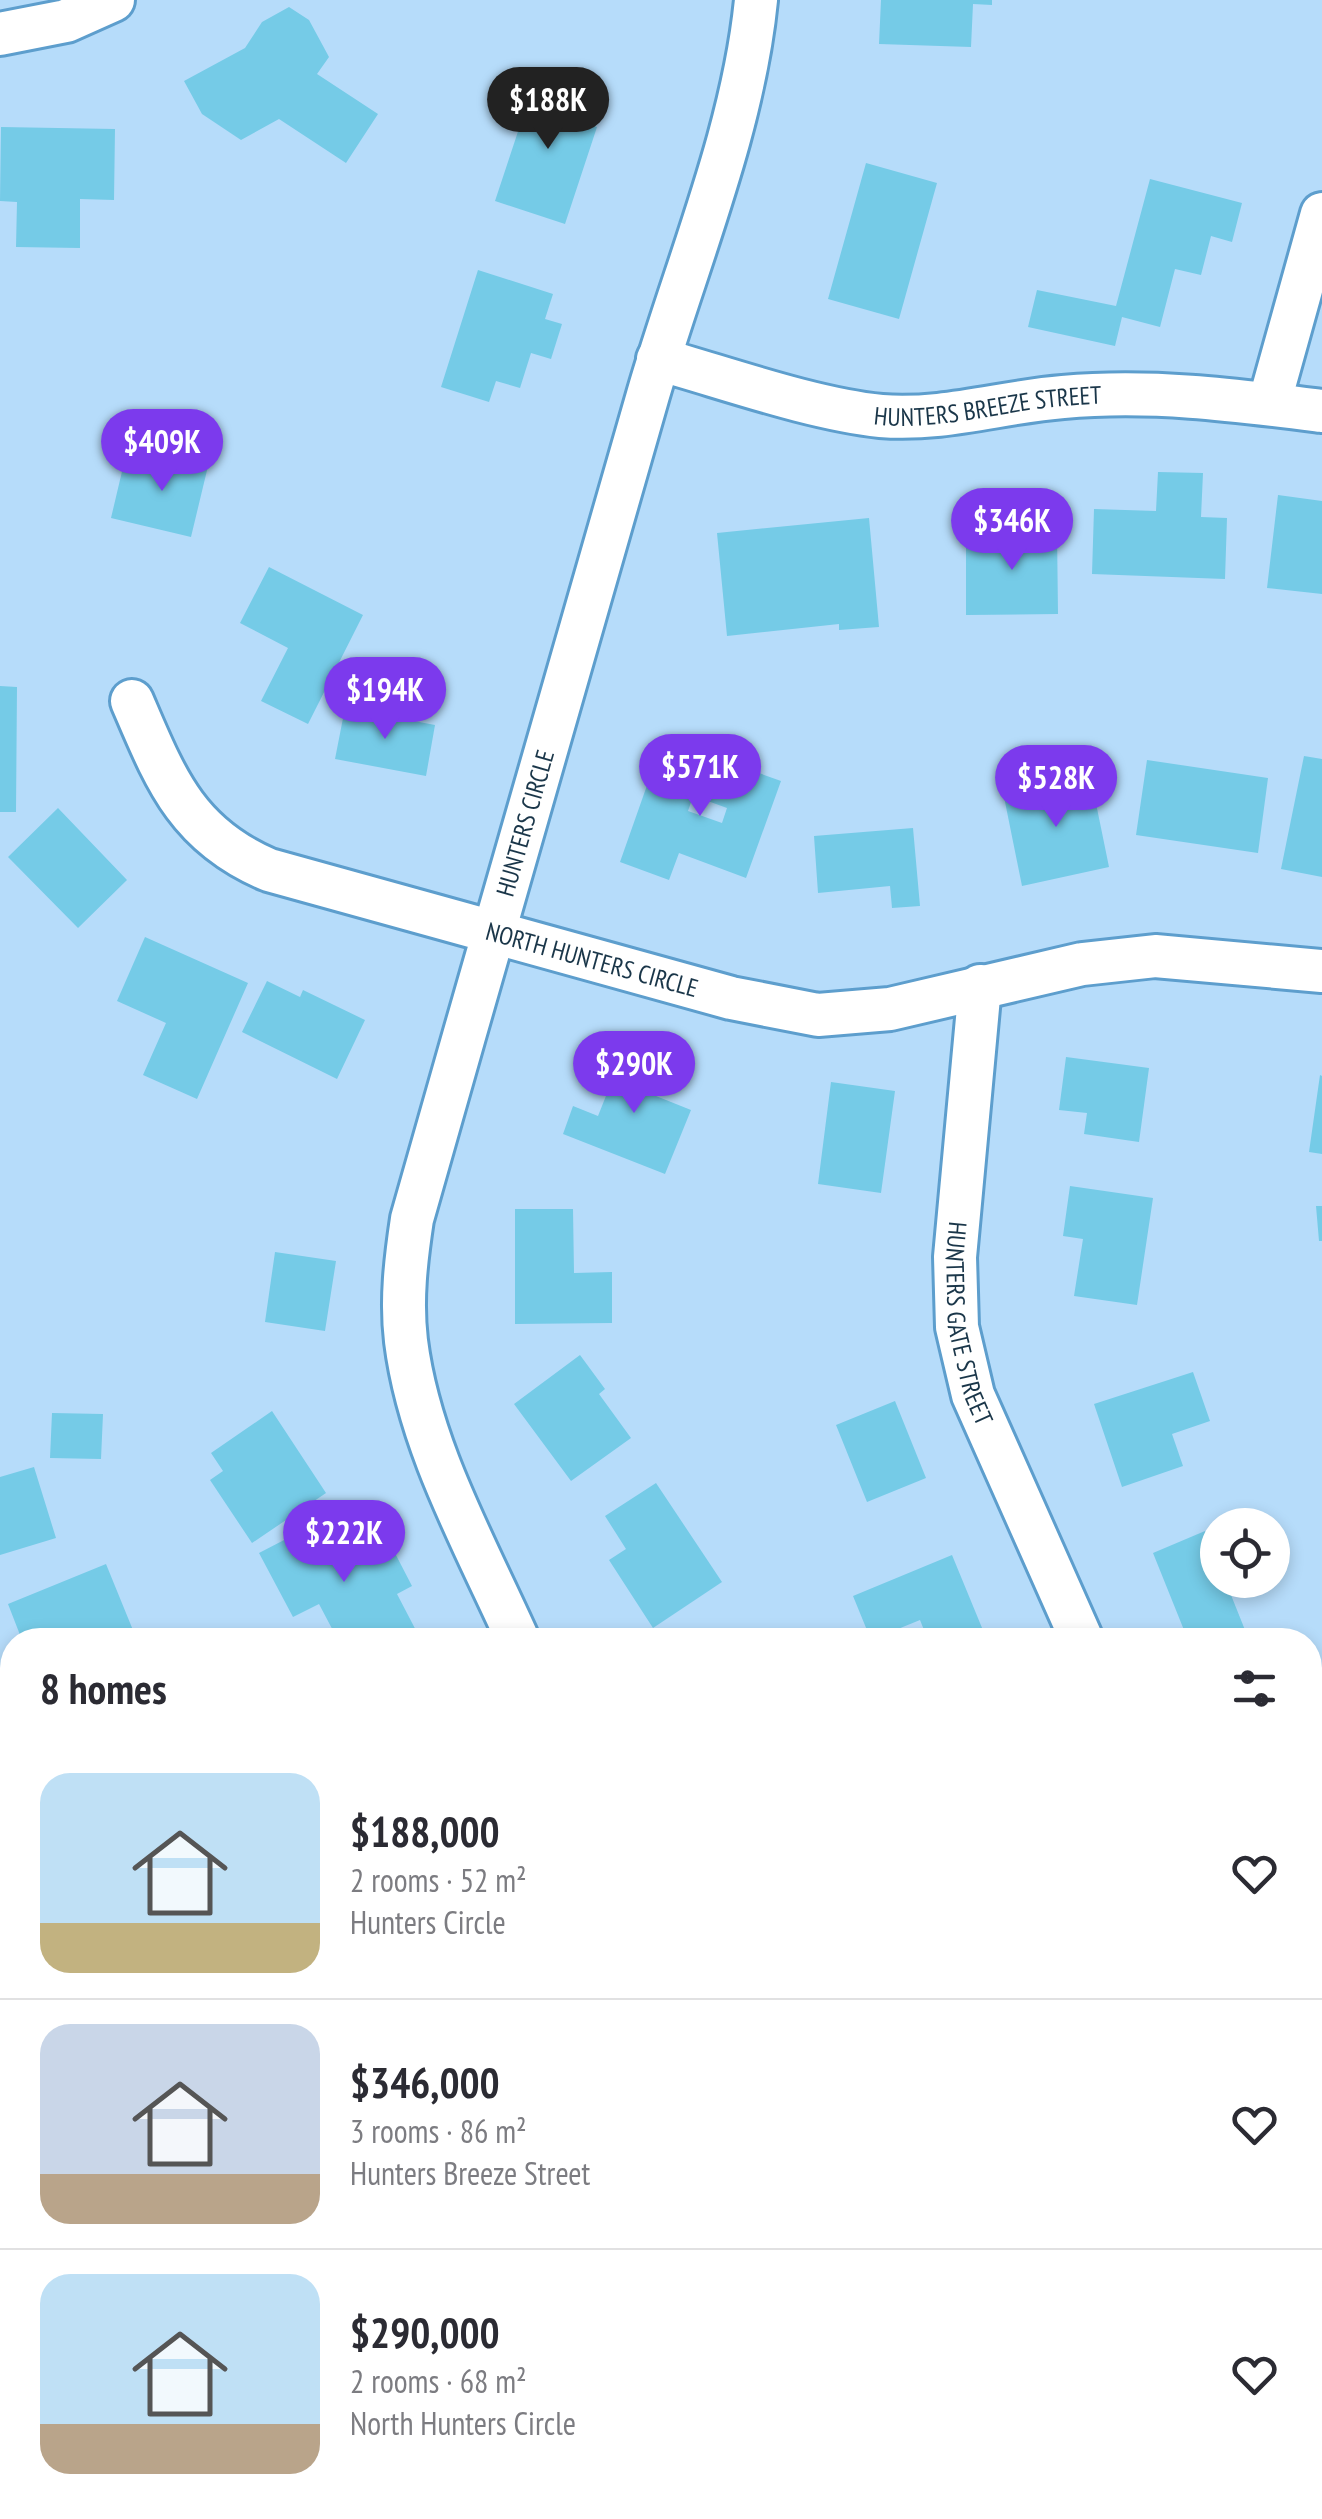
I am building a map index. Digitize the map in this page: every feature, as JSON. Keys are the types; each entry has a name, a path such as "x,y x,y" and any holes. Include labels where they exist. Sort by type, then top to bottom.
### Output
{"street":[{"path":"0,34 66,20 113,0"},
{"name":"HUNTERS CIRCLE","path":"513,1628 423,1420 406,1341 404,1300 412,1219 658,359 733,122 756,0"},
{"path":"1268,404 1322,214"},
{"name":"HUNTERS BREEZE STREET","path":"658,359 843,410 879,416 955,415 1058,397 1127,393 1196,395 1322,410"},
{"name":"NORTH HUNTERS CIRCLE","path":"132,701 168,784 202,829 251,863 731,998 818,1015 890,1009 1082,964 1154,956 1322,971"},
{"name":"HUNTERS GATE STREET","path":"980,986 955,1257 957,1327 974,1395 1077,1628"}],"building":[{"path":"881,0 992,0 992,5 973,4 971,47 879,44"},
{"path":"289,7 309,20 329,57 317,74 378,114 346,163 279,119 241,140 202,114 184,81 245,48 262,22"},
{"path":"537,74 585,90 575,120 597,127 565,224 495,201"},
{"path":"1,127 115,129 114,200 80,199 80,248 16,247 17,202 0,201"},
{"path":"866,163 937,183 899,319 828,299"},
{"path":"1150,179 1242,203 1232,242 1211,236 1201,275 1175,269 1160,327 1122,317 1115,346 1028,327 1037,290 1116,306"},
{"path":"478,270 553,294 545,319 562,324 551,359 531,353 520,388 496,381 489,402 441,387"},
{"path":"167,451 209,462 191,537 111,518 124,463 161,472"},
{"path":"1158,472 1203,473 1201,517 1227,518 1225,579 1092,574 1094,509 1156,511"},
{"path":"1278,495 1322,501 1322,594 1267,588"},
{"path":"869,518 879,627 839,630 839,624 727,636 717,533"},
{"path":"1057,531 1058,614 966,615 966,532"},
{"path":"269,567 363,615 308,724 261,701 288,648 240,623"},
{"path":"0,686 17,687 16,812 0,812"},
{"path":"345,708 435,725 426,776 335,759"},
{"path":"1304,756 1322,759 1322,877 1281,869"},
{"path":"657,757 701,773 688,811 722,823 727,808 705,800 720,759 781,781 746,878 679,853 669,880 620,862"},
{"path":"1147,760 1268,778 1258,853 1136,835"},
{"path":"1090,774 1109,867 1022,886 1003,792"},
{"path":"58,808 127,880 78,928 8,857"},
{"path":"913,828 920,906 892,908 890,886 818,893 814,836"},
{"path":"145,937 248,983 197,1099 143,1075 166,1023 117,1001"},
{"path":"267,981 300,997 303,990 365,1020 337,1079 242,1032"},
{"path":"625,1048 668,1065 656,1096 691,1110 665,1174 563,1134 573,1106 598,1116"},
{"path":"1066,1057 1149,1068 1139,1142 1084,1134 1087,1113 1059,1110"},
{"path":"1322,1076 1322,1154 1309,1152"},
{"path":"831,1082 895,1091 881,1193 818,1184"},
{"path":"1070,1186 1153,1198 1137,1305 1074,1296 1083,1239 1063,1236"},
{"path":"1316,1206 1322,1206 1322,1241 1319,1241"},
{"path":"515,1209 573,1209 574,1273 612,1272 612,1323 515,1324"},
{"path":"275,1252 336,1261 325,1331 265,1322"},
{"path":"580,1355 605,1389 599,1394 631,1438 571,1481 514,1404"},
{"path":"1193,1372 1210,1421 1172,1434 1183,1466 1122,1487 1094,1404"},
{"path":"895,1401 926,1478 867,1502 836,1425"},
{"path":"272,1411 326,1493 252,1543 210,1480 223,1471 211,1453"},
{"path":"52,1413 103,1414 101,1459 50,1458"},
{"path":"34,1467 56,1538 0,1555 0,1477"},
{"path":"656,1483 722,1582 653,1628 609,1560 626,1549 605,1516"},
{"path":"315,1524 332,1558 384,1532 412,1586 397,1594 415,1628 332,1628 319,1604 293,1617 259,1553"},
{"path":"1200,1533 1200,1598 1232,1598 1244,1628 1183,1628 1153,1553"},
{"path":"952,1555 982,1628 923,1628 920,1620 900,1628 866,1628 853,1596"},
{"path":"106,1564 132,1628 17,1628 8,1604"}]}
